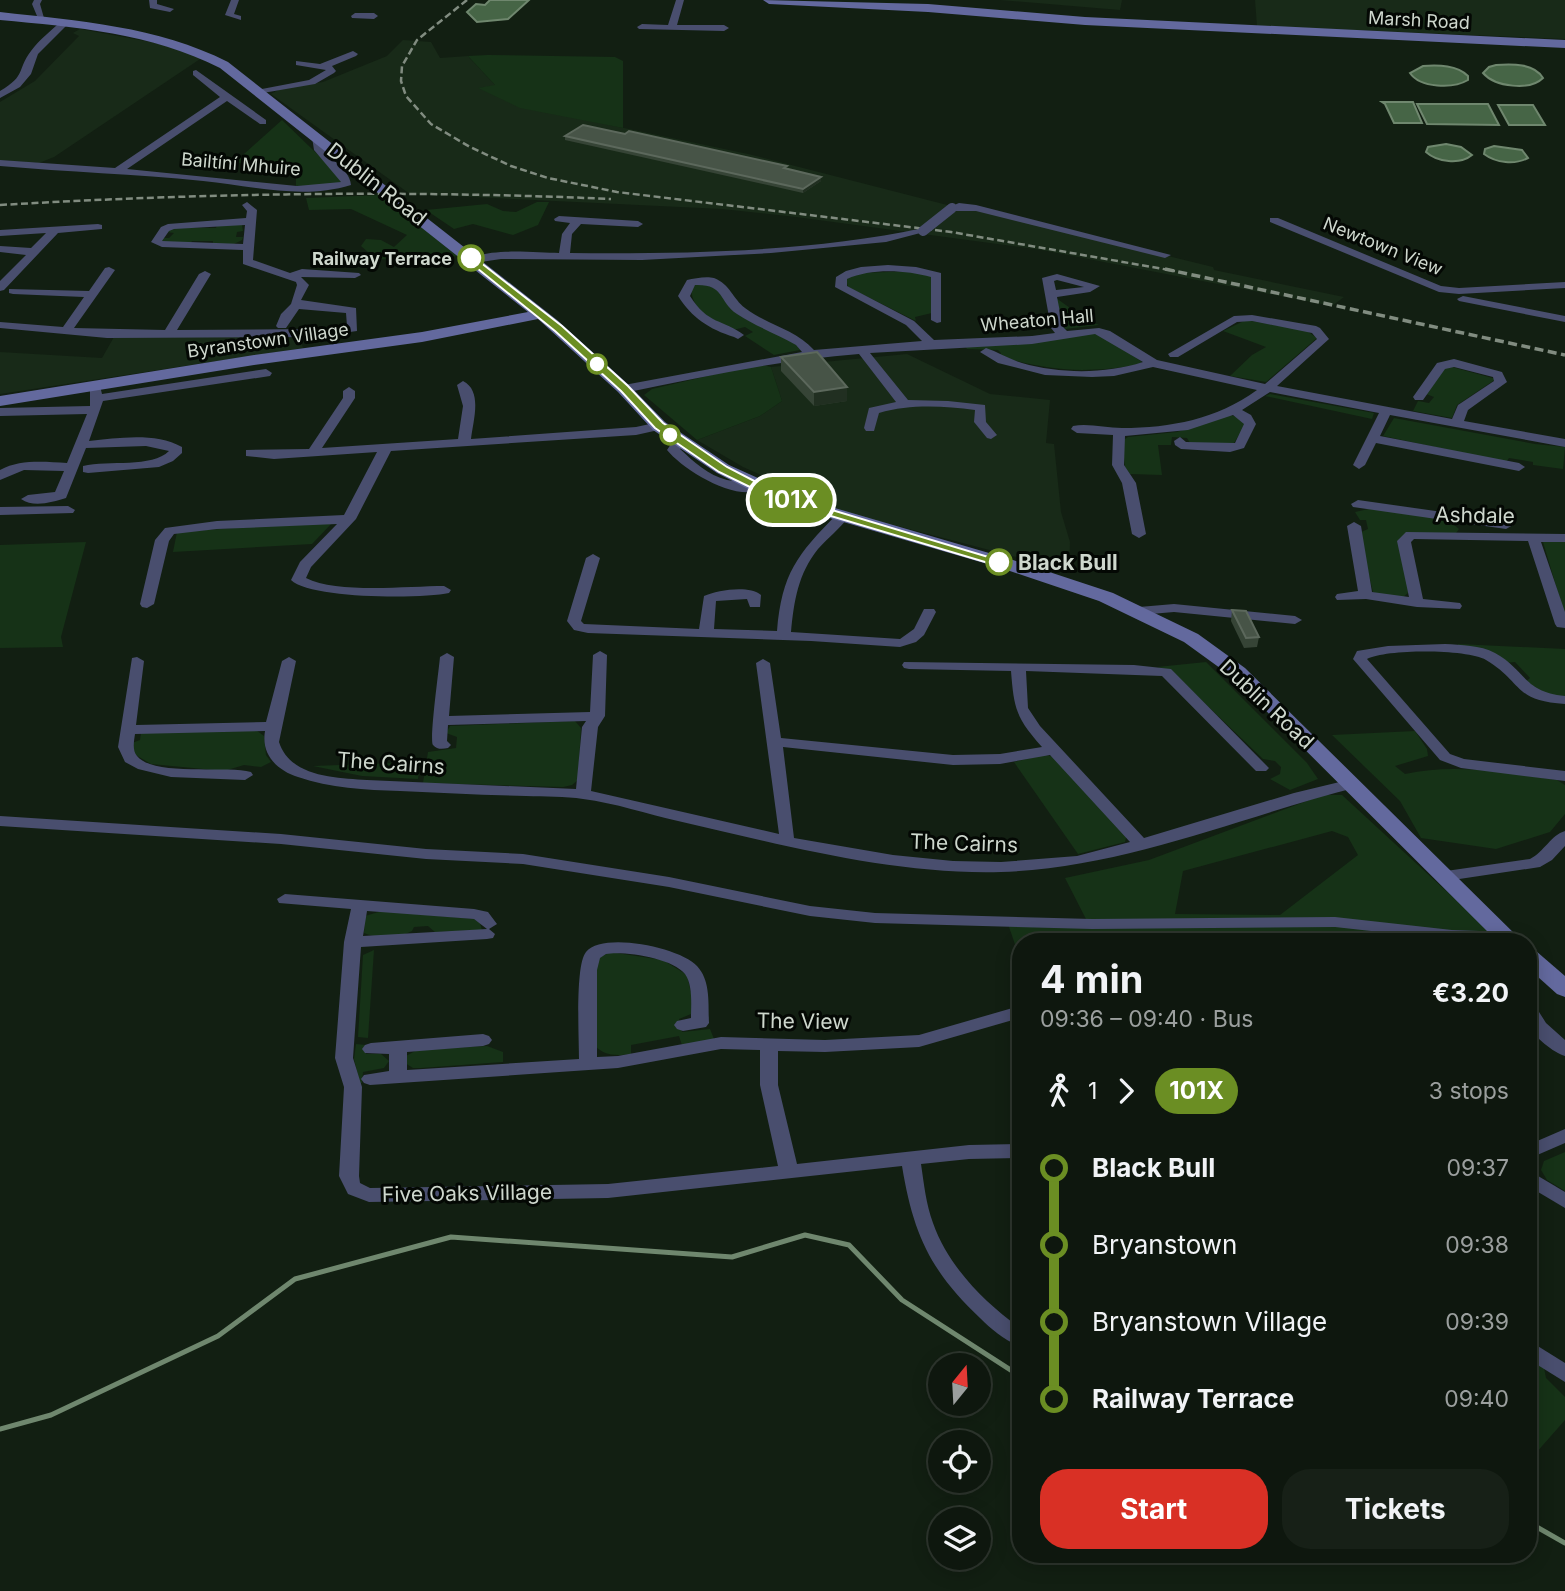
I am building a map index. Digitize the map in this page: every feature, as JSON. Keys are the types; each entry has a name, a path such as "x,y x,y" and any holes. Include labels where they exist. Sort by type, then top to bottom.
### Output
{"main road":[{"name":"Marsh Road","path":"769,0 916,7 1085,22 1565,44"},
{"name":"Dublin Road","path":"0,16 134,35 186,47 224,65 541,314 624,388 659,426 679,441 758,487 842,517 1007,564 1139,611 1191,638 1238,672 1504,933"},
{"name":"Byranstown Village","path":"0,401 96,398 316,352 422,337 541,314"},
{"path":"1537,964 1565,989"}],"street":[{"path":"38,0 36,4 41,20 43,45"},
{"path":"153,0 153,6 170,9"},
{"path":"235,0 229,15 238,18"},
{"path":"672,26 680,0"},
{"path":"0,95 17,85 26,74 34,53 63,24"},
{"path":"642,27 724,28"},
{"path":"304,66 323,66 352,54"},
{"path":"257,91 313,82 331,71 323,66"},
{"path":"197,73 225,94 225,98 231,99 263,122"},
{"name":"Bailtíní Mhuire","path":"116,172 225,98"},
{"name":"Bailtíní Mhuire","path":"0,163 284,188 335,187 347,183 342,174 318,150 317,137"},
{"path":"247,205 252,209 247,262 291,276 303,285 295,302 298,303"},
{"path":"474,260 501,256 642,257 856,243 910,236 923,231 952,208 959,206 1165,255"},
{"path":"559,219 638,224"},
{"path":"564,256 568,234 578,220"},
{"name":"Newtown View","path":"1275,220 1439,289 1458,291 1565,285"},
{"path":"247,247 156,242 165,229 172,226 251,221"},
{"path":"0,233 98,228"},
{"path":"0,288 55,230"},
{"path":"0,249 35,252"},
{"path":"931,344 910,323 841,287 842,277 850,272 922,269 937,275 937,320"},
{"path":"67,330 109,270"},
{"path":"291,276 302,272 355,275"},
{"path":"169,334 205,274"},
{"path":"738,335 713,326 692,312 684,296 691,282 711,281 725,290 739,310 800,342 811,354"},
{"path":"13,291 91,294"},
{"path":"1051,294 1057,328 1063,334"},
{"path":"1463,299 1565,319"},
{"path":"282,326 287,314 298,303"},
{"path":"0,325 107,334 314,333 349,332 352,329 352,310 298,303"},
{"path":"1077,429 1119,433 1154,432 1184,427 1234,410 1323,339 1316,330 1252,318 1234,319 1174,354"},
{"name":"Wheaton Hall","path":"624,388 811,354 931,344 1032,340 1101,331 1153,363 1386,411 1565,443"},
{"path":"314,333 316,352"},
{"path":"862,350 903,402"},
{"path":"986,352 1017,366 1072,372 1126,371 1153,363"},
{"path":"1419,397 1441,366 1454,363 1498,375 1501,382 1462,408 1457,424"},
{"path":"0,412 265,373"},
{"path":"463,386 469,396 470,411 464,442"},
{"path":"314,451 349,398 349,391"},
{"path":"28,499 48,499 61,495 96,398"},
{"path":"870,428 873,411 903,402 981,408 980,422 991,435"},
{"path":"1180,440 1181,444 1230,448 1240,445 1250,424 1247,418 1234,410"},
{"path":"1359,465 1386,411"},
{"path":"251,453 261,455 636,431 659,426"},
{"path":"1119,433 1118,465 1129,483 1139,534"},
{"path":"1371,438 1520,467"},
{"path":"80,445 164,443 177,450 170,459 154,464 98,465 88,468"},
{"path":"387,446 349,519 298,577 301,583 325,590 443,590"},
{"path":"0,476 8,469 20,467 71,467"},
{"path":"1357,504 1506,525"},
{"path":"0,511 68,510"},
{"path":"784,636 792,578 811,548 842,517"},
{"path":"147,604 162,540 170,531 217,525 349,519"},
{"path":"1465,521 1469,536"},
{"path":"1354,526 1366,595"},
{"name":"Ashdale","path":"1417,603 1405,541 1411,535 1565,538"},
{"path":"1533,537 1562,624 1565,624"},
{"path":"593,558 574,617 575,625 579,627 900,643 908,642 920,632 929,612"},
{"path":"706,635 709,600 718,595 754,595 755,604"},
{"path":"1342,597 1366,595 1455,606"},
{"path":"1139,611 1174,608 1296,620"},
{"path":"1565,700 1531,694 1494,659 1474,651 1380,650 1362,654 1360,659 1445,757 1461,763 1565,776"},
{"path":"583,794 587,739 597,716 600,655"},
{"name":"The Cairns","path":"443,745 439,743 440,721 447,657"},
{"path":"137,661 126,747 129,756 139,764 169,771 245,775"},
{"name":"The Cairns","path":"289,661 271,742 276,757 288,768 315,777 380,786 583,794 786,841 893,860 989,867 1037,866 1078,861 1227,820 1300,796 1352,784"},
{"path":"763,663 787,831 786,841"},
{"path":"909,665 1134,669 1166,672 1261,768"},
{"path":"1018,667 1021,708 1053,750 1140,843"},
{"path":"440,721 597,716"},
{"path":"128,730 275,726"},
{"path":"775,742 953,760 1000,759 1053,750"},
{"path":"0,821 281,839 426,854 523,859 669,882 810,911 874,918 1091,924 1335,922 1434,933"},
{"path":"1446,876 1534,863 1546,858 1562,844"},
{"path":"285,899 474,914 482,916 488,929 353,942"},
{"name":"Five Oaks Village","path":"360,905 353,942 344,1058 353,1087 349,1183 356,1191 369,1195 608,1191 969,1152 1012,1152"},
{"path":"588,1063 588,970 592,955 602,948 634,950 676,959 692,970 696,979 700,1023 683,1025"},
{"name":"The View","path":"370,1079 618,1062 721,1043 825,1046 919,1041 1012,1014"},
{"path":"1537,1024 1565,1049"},
{"path":"371,1049 483,1041"},
{"path":"769,1043 769,1085 789,1172"},
{"path":"398,1047 398,1077"},
{"path":"1537,1148 1565,1136"},
{"path":"910,1158 923,1222 929,1237 964,1289 1012,1332"},
{"path":"1537,1183 1565,1201"},
{"path":"1537,1354 1565,1374"}],"shaded area":[{"path":"490,0 529,0 508,19 477,22 467,12 476,4 485,5"},
{"path":"1000,0 1122,0 1120,10"},
{"path":"1255,0 1565,0 1565,39 1257,26"},
{"path":"80,29 156,43 203,57 54,157 39,163 0,160 0,102 35,81 79,36 73,33"},
{"path":"403,40 431,42 440,58 468,56 496,86 480,88 543,111 748,154 959,208 972,208 1213,267 1214,270 1344,297 1332,306 1042,250 796,217 722,209 410,194 271,94 280,89 323,82 387,56"},
{"path":"468,56 615,57 623,61 623,128 520,108 478,88 495,85"},
{"path":"1496,65 1528,67 1543,78 1530,85 1521,86 1496,82 1483,73"},
{"path":"1423,66 1453,68 1464,72 1468,80 1446,86 1421,82 1410,73"},
{"path":"1382,102 1413,102 1422,123 1394,123"},
{"path":"1417,104 1488,104 1499,125 1427,124"},
{"path":"1498,105 1533,105 1545,125 1509,125"},
{"path":"282,120 341,177 341,182 333,185 296,186 296,174 235,162"},
{"path":"1446,144 1461,147 1472,155 1449,161 1426,152 1428,147"},
{"path":"1494,146 1522,150 1528,158 1506,162 1484,154 1485,149"},
{"path":"382,195 457,256 426,261 376,259 361,246 366,239 381,240 394,247 407,235 351,209 309,210 306,198"},
{"path":"537,202 549,202 538,225 513,235 473,224 454,229 426,210 487,204 503,211 516,212"},
{"path":"217,225 242,225 243,231 237,232 236,237 243,237 242,240 234,244 213,244 213,241 192,241 190,244 162,242 162,238 169,238 174,233 167,232 172,228 216,228"},
{"path":"916,271 931,275 932,313 915,317 916,321 848,287 846,279 859,273"},
{"path":"703,283 720,291 730,308 796,343 800,350 774,355 745,336 753,332 745,327 733,330 706,315 696,304 691,289"},
{"path":"1056,298 1084,318 1099,325 1065,329"},
{"path":"1246,320 1307,331 1317,338 1266,382 1230,376 1252,355 1266,347 1223,331"},
{"path":"1101,334 1142,362 1119,368 1068,370 999,356 1001,353 998,350 967,349 965,346"},
{"path":"299,336 303,348 0,394 0,352 102,358 114,337"},
{"path":"907,354 990,394 1050,400 1046,443 1054,444 1061,512 1070,542 1069,571 848,513 743,467 697,440 760,416 782,401 771,367"},
{"path":"759,364 771,367 782,401 760,416 697,440 644,395 652,389"},
{"path":"1452,367 1496,379 1457,405 1452,418 1413,411 1418,401 1429,403 1434,397 1426,394 1445,368"},
{"path":"1270,394 1374,413 1372,419 1265,396"},
{"path":"1230,415 1244,419 1245,425 1234,443 1190,443 1187,438 1172,437 1171,445 1158,445 1162,475 1130,474 1125,467 1122,441 1128,437 1177,432"},
{"path":"1394,418 1565,447 1563,469 1509,458 1506,462 1383,436"},
{"path":"1373,508 1448,520 1459,529 1456,533 1408,533 1399,539 1409,592 1402,598 1373,592 1359,533 1368,529 1366,520 1360,520 1355,512"},
{"path":"334,521 312,544 173,552 177,532"},
{"path":"1565,541 1565,616 1543,542"},
{"path":"86,542 61,637 63,647 0,648 0,545"},
{"path":"1458,644 1565,649 1565,697 1535,693 1524,683 1530,678 1515,662 1505,663 1458,647"},
{"path":"1206,662 1307,763 1318,779 1290,790 1270,779 1280,774 1281,767 1275,761 1263,759 1170,670 1157,667"},
{"path":"575,721 581,728 578,780 572,785 563,787 423,783 428,752 456,748 457,737 446,733 450,726"},
{"path":"256,730 264,736 266,755 271,762 261,767 244,765 224,771 151,764 134,754 132,743 140,740 141,733"},
{"path":"1415,731 1427,749 1428,756 1395,766 1405,774 1462,769 1557,780 1565,785 1565,814 1550,832 1496,849 1421,838 1400,801 1332,735"},
{"path":"1044,755 1055,757 1127,834 1125,842 1078,854 1014,762"},
{"path":"420,762 418,779 362,776 313,766"},
{"path":"1323,795 1342,795 1492,933 1012,933 1012,936 1007,921 1087,921 1065,878 1149,860","holes":["1332,831 1348,837 1358,855 1280,915 1175,914 1183,871"]},
{"path":"382,911 474,919 480,923 482,930 435,932 428,926 414,927 412,931 395,936 382,937 364,933 365,916"},
{"path":"374,950 368,1038 358,1037 363,955"},
{"path":"610,952 663,960 687,975 694,1006 691,1014 679,1019 682,1032 710,1029 714,1039 682,1045 679,1036 631,1045 631,1054 625,1055 610,1054 597,1048 593,1044 597,959"},
{"path":"356,1044 366,1045 366,1054 381,1054 389,1061 384,1068 363,1072 362,1083 354,1059"},
{"path":"487,1046 503,1052 503,1062 421,1068 413,1068 405,1063 406,1056 417,1050"},
{"path":"1565,1152 1565,1191 1547,1180 1541,1170 1544,1161"},
{"path":"1537,1359 1543,1363 1546,1378 1565,1397 1565,1420 1537,1452"}],"building":[{"path":"583,125 625,134 629,131 787,166 784,168 821,177 803,189 565,136"},
{"path":"817,352 847,387 814,392 781,357"},
{"path":"1232,610 1246,611 1259,637 1246,638"}],"waterway":[{"path":"0,1429 51,1415 218,1336 295,1279 451,1237 732,1257 805,1235 849,1245 902,1300 1012,1371"},
{"path":"1537,1527 1565,1543"}],"railway":[{"path":"467,0 417,40 402,66 401,81 406,96 431,124 470,147 511,166 548,178 617,192 951,232 1171,270"},
{"path":"0,205 306,194 458,194 611,199"},
{"path":"1165,269 1171,270"},
{"path":"1171,270 1565,355"}],"bus line":[{"name":"101X","path":"471,258 558,328 624,388 659,426 723,469 798,503 999,562"}],"place":[{"name":"Railway Terrace","path":"471,258"},
{"name":"Black Bull","path":"999,562"}]}
